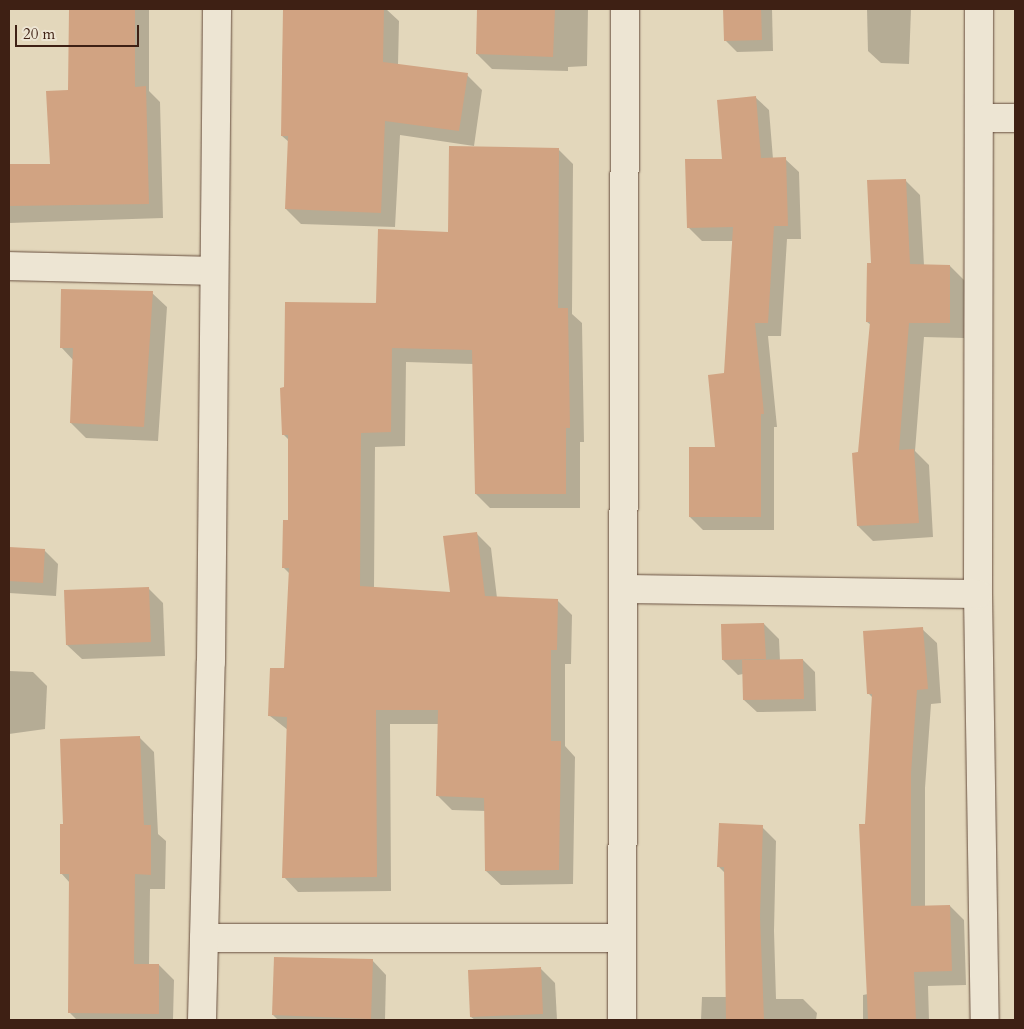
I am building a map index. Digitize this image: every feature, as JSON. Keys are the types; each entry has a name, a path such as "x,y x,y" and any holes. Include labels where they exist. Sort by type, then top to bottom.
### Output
{"street":[{"path":"202,1020 217,9"},
{"path":"622,1020 625,9"},
{"path":"979,9 978,594 984,1020"},
{"path":"979,118 1015,118"},
{"path":"9,266 214,272"},
{"path":"624,589 978,594"},
{"path":"204,938 622,938"}],"building":[{"path":"69,9 135,9 135,87 146,86 149,204 9,206 9,164 50,164 46,91 68,90"},
{"path":"283,9 384,9 383,62 468,73 459,131 385,121 381,213 285,209 288,136 281,136"},
{"path":"477,9 555,9 553,57 476,54"},
{"path":"723,9 761,9 762,40 724,41"},
{"path":"756,96 761,158 786,157 788,226 774,226 768,323 755,323 764,414 761,414 761,517 689,517 689,447 715,447 708,375 724,373 733,227 687,228 685,159 722,159 717,100"},
{"path":"449,146 559,148 558,308 568,308 570,428 566,428 566,494 475,494 472,350 392,348 391,432 361,433 360,586 450,592 443,536 477,532 485,596 558,599 557,650 551,650 551,741 561,741 559,870 485,871 484,798 436,796 438,710 376,710 377,877 282,878 287,717 268,716 270,668 284,668 289,568 282,568 283,520 288,520 288,435 282,435 280,388 284,387 285,302 376,303 378,229 448,232"},
{"path":"906,179 910,264 950,265 950,323 909,323 899,450 914,449 919,523 857,526 852,453 858,452 870,322 866,322 867,263 871,263 867,180"},
{"path":"61,289 153,291 144,427 70,423 73,348 60,348"},
{"path":"9,547 45,549 43,583 9,581"},
{"path":"149,587 151,642 66,645 64,590"},
{"path":"764,623 766,659 722,660 721,624"},
{"path":"923,627 928,689 917,690 911,773 911,906 950,905 952,971 914,972 916,1020 868,1020 859,824 865,824 872,694 867,694 863,631"},
{"path":"803,659 804,699 743,700 742,660"},
{"path":"140,736 144,825 151,825 151,875 135,874 134,964 159,964 159,1014 68,1013 69,874 60,874 60,824 63,824 60,739"},
{"path":"719,823 763,825 760,916 764,1020 726,1020 724,867 717,867"},
{"path":"274,957 373,959 371,1019 272,1015"},
{"path":"541,967 543,1014 470,1017 468,970"}]}
